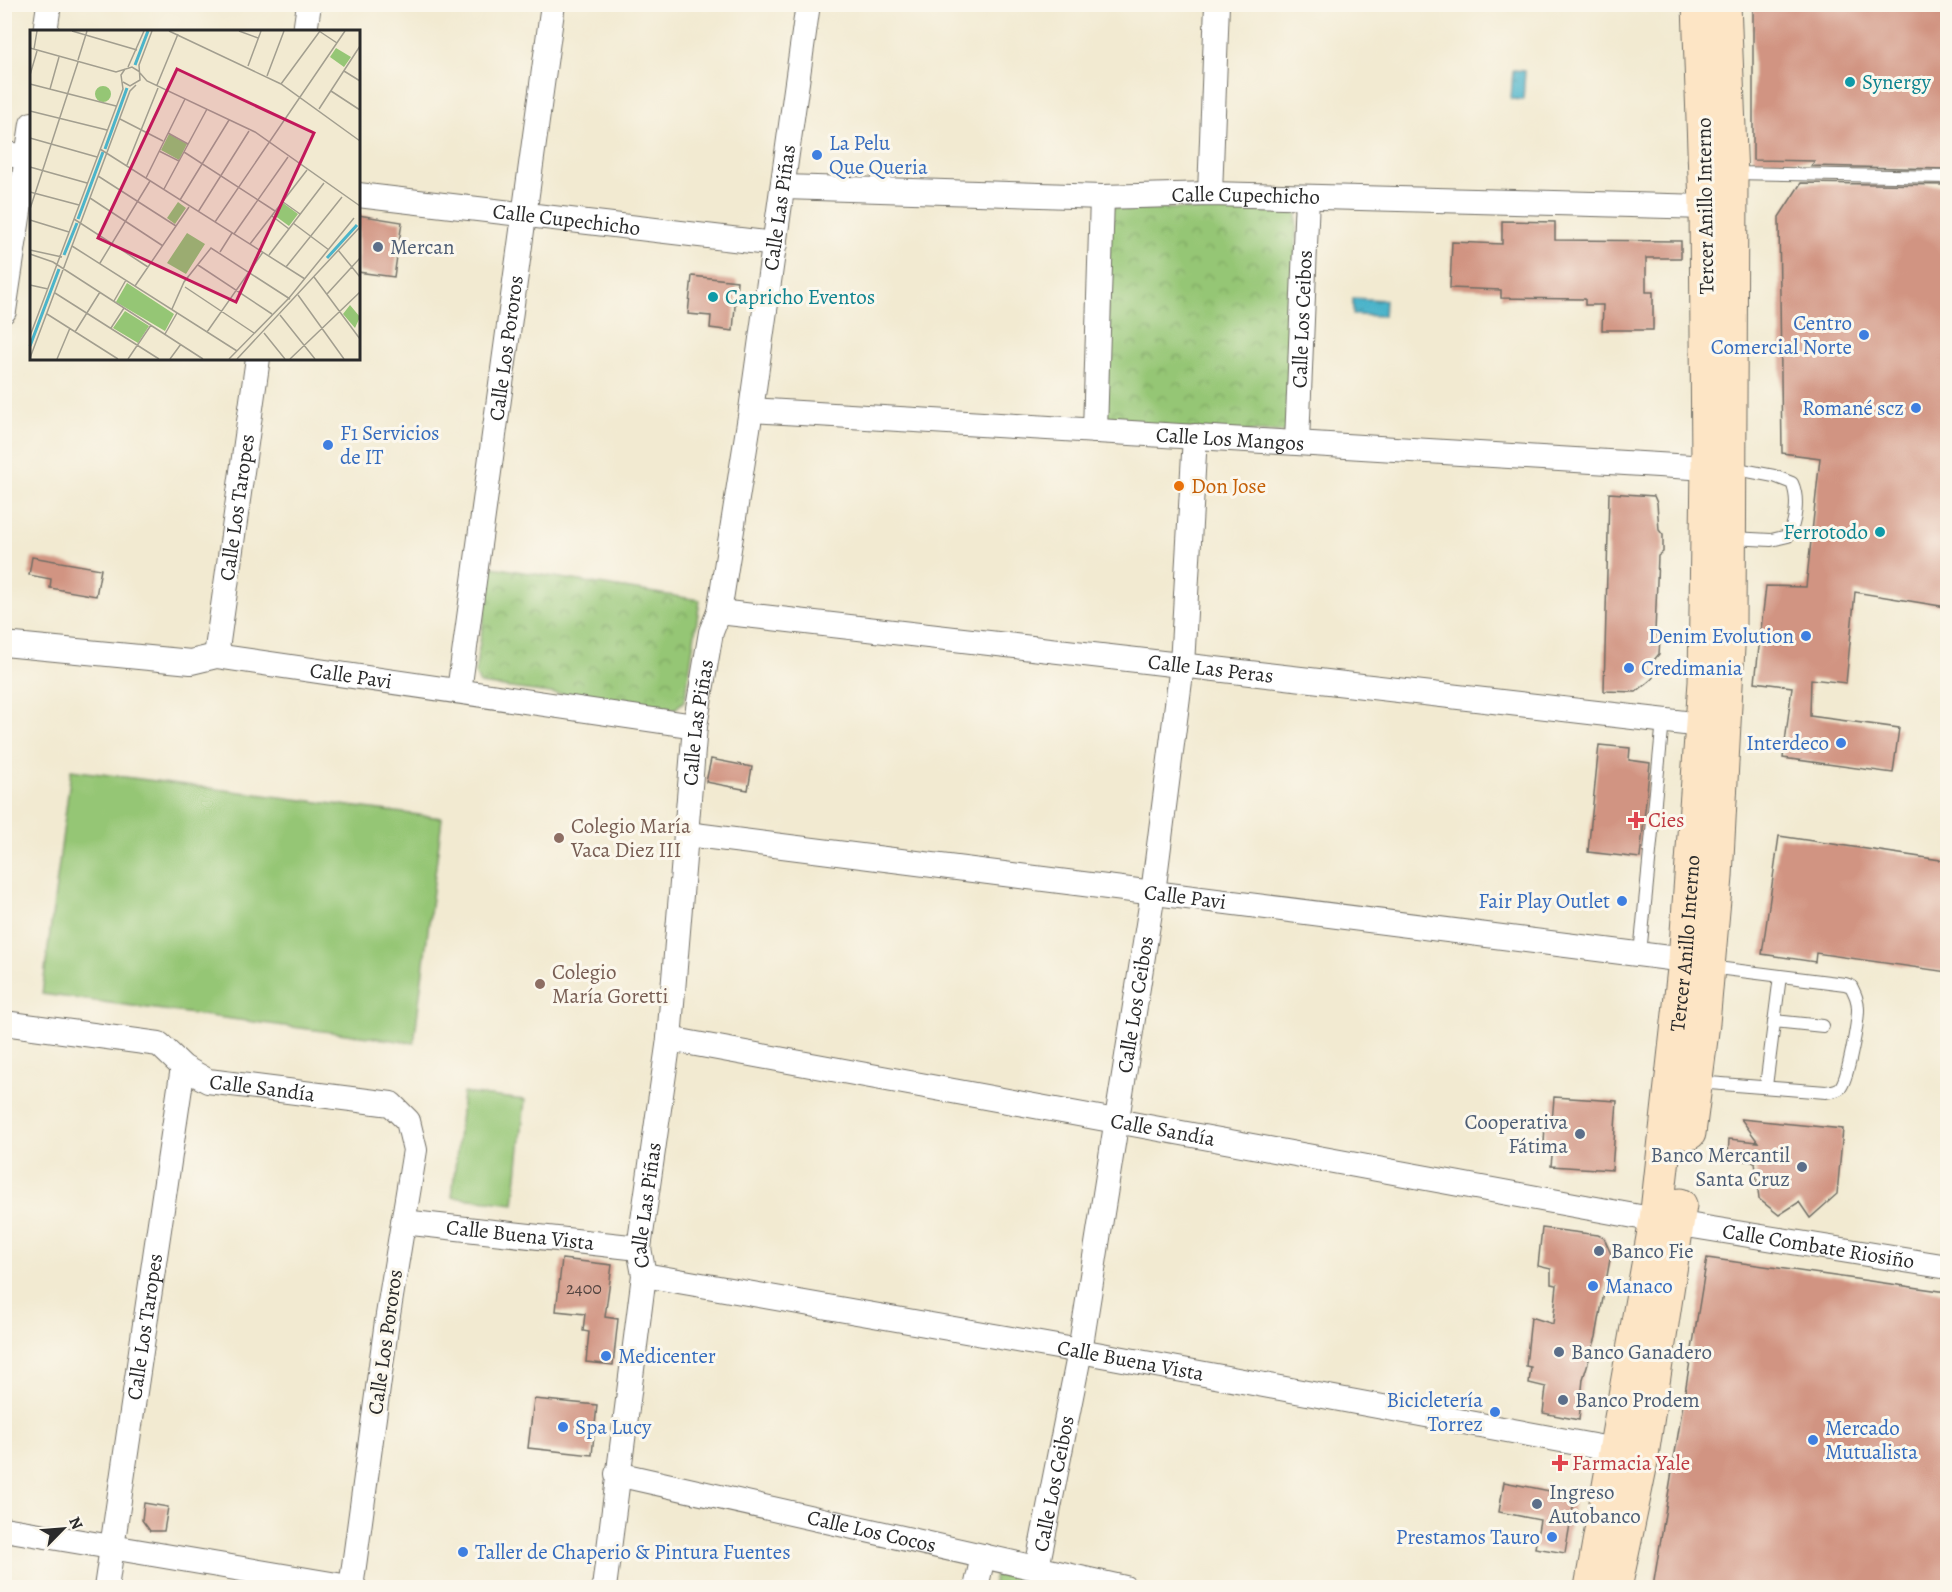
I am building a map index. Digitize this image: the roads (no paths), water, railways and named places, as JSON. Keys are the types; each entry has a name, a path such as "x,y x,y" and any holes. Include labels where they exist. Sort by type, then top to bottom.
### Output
{"main road":[{"name":"Tercer Anillo Interno","path":"1615,1587 1640,1468 1696,964 1724,738 1730,538 1720,468 1706,207 1699,4"},
{"name":"Tercer Anillo Interno","path":"1591,1587 1615,1450 1667,1221 1695,1082 1702,725 1720,468 1730,173 1724,4"}],"street":[{"path":"45,30 49,4"},
{"path":"305,30 309,4"},
{"name":"Calle Los Pororos","path":"459,691 553,4"},
{"name":"Calle Las Piñas","path":"604,1587 644,1275 639,1248 669,1039 695,726 711,632 719,612 751,410 808,4"},
{"path":"1210,194 1217,4"},
{"path":"4,311 21,156 30,130"},
{"name":"Calle Cupechicho","path":"784,187 1102,197 1210,194 1706,207"},
{"name":"Calle Cupechicho","path":"360,195 775,244"},
{"path":"1095,431 1102,197"},
{"name":"Calle Los Ceibos","path":"1297,442 1307,197"},
{"name":"Calle Los Taropes","path":"216,656 258,360"},
{"name":"Calle Los Mangos","path":"751,410 1720,468"},
{"name":"Calle Los Ceibos","path":"1037,1568 1080,1351 1119,1120 1153,893 1182,665 1195,436"},
{"name":"Calle Las Peras","path":"719,612 1702,725"},
{"name":"Calle Pavi","path":"4,644 191,662 216,656 695,726"},
{"name":"Calle Pavi","path":"687,834 1640,954 1696,964"},
{"name":"Calle Sandía","path":"4,1023 159,1044 183,1067 208,1081 391,1104"},
{"name":"Calle Sandía","path":"669,1039 1667,1221"},
{"name":"Calle Los Taropes","path":"106,1587 183,1067"},
{"name":"Calle Los Pororos","path":"352,1587 415,1150 408,1120 391,1104"},
{"name":"Calle Combate Riosiño","path":"1667,1221 1947,1267"},
{"name":"Calle Buena Vista","path":"403,1222 639,1248"},
{"name":"Calle Buena Vista","path":"644,1275 1080,1351 1615,1450"},
{"name":"Calle Los Cocos","path":"617,1474 1125,1587"},
{"path":"4,1529 352,1587"},
{"path":"976,1587 983,1556"}],"lane":[{"path":"1730,173 1947,177"},
{"path":"1720,468 1774,476 1792,483 1797,498 1788,536 1771,540 1730,538"},
{"path":"1640,954 1663,720"},
{"path":"1695,1082 1826,1092 1840,1088 1847,1070 1858,1010 1856,995 1851,986 1696,964"},
{"path":"1766,1086 1780,976"},
{"path":"1774,1020 1823,1026"}],"water":[{"path":"1513,70 1525,71 1523,100 1511,99"},
{"path":"1353,298 1385,300 1384,316 1353,315"}],"place":[{"name":"Synergy","path":"1850,82"},
{"name":"La Pelu Que Queria","path":"817,155"},
{"name":"Mercan","path":"378,247"},
{"name":"Capricho Eventos","path":"713,297"},
{"name":"Centro Comercial Norte","path":"1864,335"},
{"name":"Romané scz","path":"1916,408"},
{"name":"F1 Servicios de IT","path":"328,445"},
{"name":"Don Jose","path":"1179,486"},
{"name":"Ferrotodo","path":"1880,532"},
{"name":"Denim Evolution","path":"1806,636"},
{"name":"Credimania","path":"1629,668"},
{"name":"Interdeco","path":"1841,743"},
{"name":"Cies","path":"1636,820"},
{"name":"Colegio María Vaca Diez III","path":"559,838"},
{"name":"Fair Play Outlet","path":"1622,901"},
{"name":"Colegio María Goretti","path":"540,984"},
{"name":"Cooperativa Fátima","path":"1580,1134"},
{"name":"Banco Mercantil Santa Cruz","path":"1802,1167"},
{"name":"Banco Fie","path":"1599,1251"},
{"name":"Manaco","path":"1593,1286"},
{"name":"Banco Ganadero","path":"1559,1352"},
{"name":"Medicenter","path":"606,1356"},
{"name":"Banco Prodem","path":"1563,1400"},
{"name":"Bicicletería Torrez","path":"1495,1412"},
{"name":"Spa Lucy","path":"563,1427"},
{"name":"Mercado Mutualista","path":"1813,1440"},
{"name":"Farmacia Yale","path":"1560,1463"},
{"name":"Ingreso Autobanco","path":"1537,1504"},
{"name":"Prestamos Tauro","path":"1552,1537"},
{"name":"Taller de Chaperio & Pintura Fuentes","path":"463,1552"}]}
